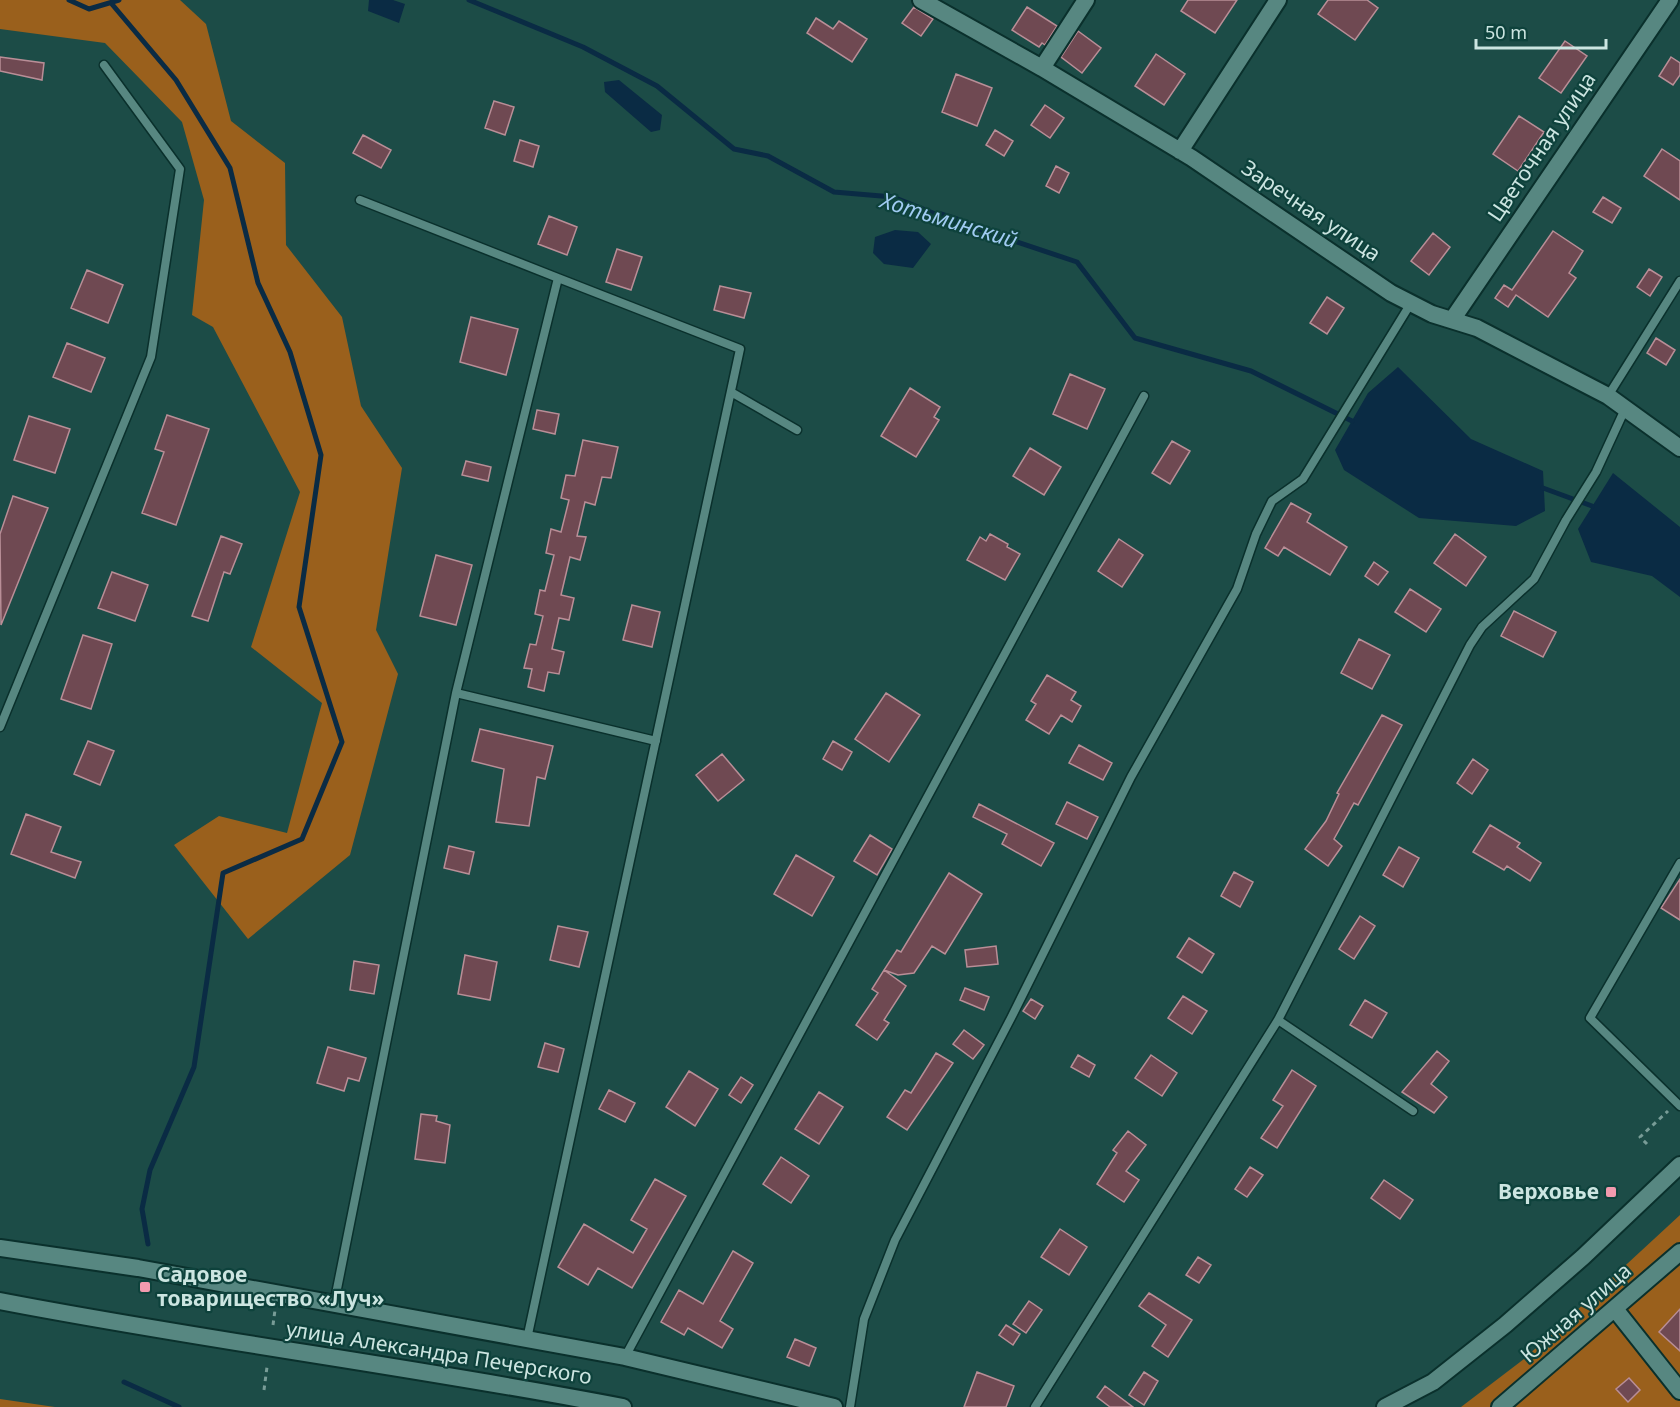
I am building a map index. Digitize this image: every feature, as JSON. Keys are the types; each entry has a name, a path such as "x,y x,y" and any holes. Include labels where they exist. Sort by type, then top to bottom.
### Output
{"street":[{"name":"Заречная улица","path":"921,0 1042,68 1180,151 1391,293 1452,320 1477,328 1608,396 1680,448"},
{"path":"1042,68 1086,0"},
{"path":"1180,151 1278,0"},
{"name":"Цветочная улица","path":"1452,320 1670,0"},
{"path":"1385,1407 1433,1382 1505,1325 1583,1257 1680,1165"},
{"path":"0,1248 138,1268 625,1357 834,1407"},
{"name":"Южная улица","path":"1500,1407 1680,1252"},
{"name":"улица Александра Печерского","path":"0,1301 270,1348 504,1384 623,1407"},
{"path":"1615,1309 1680,1391"}],"lane":[{"path":"0,727 151,357 153,345 180,169 104,65"},
{"path":"360,200 740,349 527,1339"},
{"path":"334,1305 456,693 558,278"},
{"path":"1608,396 1680,281"},
{"path":"850,1407 864,1319 895,1240 1011,1018 1131,777 1237,589 1256,534 1272,501 1303,479 1411,303"},
{"path":"731,392 797,430"},
{"path":"625,1357 1144,396"},
{"path":"1035,1407 1278,1020 1470,645 1482,627 1534,579 1566,520 1596,472 1625,409"},
{"path":"456,693 656,741"},
{"path":"1678,1105 1590,1018 1680,863"},
{"path":"1278,1020 1413,1111"}],"path":[{"path":"1647,1144 1640,1137 1678,1105"},
{"path":"273,1325 276,1305"},
{"path":"264,1390 267,1367"}],"shaded area":[{"path":"0,0 180,0 206,24 231,121 285,163 286,245 342,317 361,406 402,468 376,630 398,674 350,855 248,939 174,845 219,816 287,833 322,703 251,647 300,492 213,327 192,315 204,200 182,122 105,43 0,29"},
{"path":"1680,1215 1680,1407 1461,1407 1524,1359"},
{"path":"0,1399 55,1407 0,1407"}],"water":[{"path":"369,0 393,0 405,4 399,23 368,11"},
{"path":"619,80 662,115 660,130 651,132 605,92 604,82"},
{"path":"940,211 959,217 973,225 968,235 937,221"},
{"path":"895,230 918,232 931,244 913,268 884,264 873,253 875,237"},
{"path":"1398,367 1471,439 1543,471 1545,511 1516,526 1419,518 1344,470 1335,450 1368,393"},
{"path":"1613,473 1680,527 1680,597 1652,576 1591,562 1578,529"}],"building":[{"path":"1188,0 1237,0 1215,33 1181,11"},
{"path":"1328,0 1367,0 1378,8 1355,40 1318,14"},
{"path":"914,7 933,19 921,36 902,23"},
{"path":"1027,7 1057,26 1045,45 1042,43 1039,47 1012,30"},
{"path":"816,18 833,29 839,21 867,39 852,62 807,33"},
{"path":"1078,31 1101,48 1082,73 1061,57"},
{"path":"1565,41 1587,56 1561,93 1539,78"},
{"path":"1156,54 1185,74 1164,105 1135,86"},
{"path":"0,57 44,63 42,80 0,71"},
{"path":"1671,57 1680,63 1680,75 1673,85 1659,76"},
{"path":"956,74 992,88 977,126 942,112"},
{"path":"494,101 514,107 505,135 485,128"},
{"path":"1045,105 1064,118 1050,138 1031,125"},
{"path":"1519,116 1544,132 1518,171 1493,154"},
{"path":"995,130 1013,141 1004,156 986,145"},
{"path":"363,135 391,150 381,168 353,153"},
{"path":"520,140 539,146 533,167 514,161"},
{"path":"1662,149 1680,161 1680,200 1644,176"},
{"path":"1056,166 1069,173 1059,193 1046,186"},
{"path":"1603,197 1621,208 1612,223 1593,212"},
{"path":"549,216 577,227 567,255 538,244"},
{"path":"1553,231 1583,251 1569,273 1576,278 1548,317 1516,295 1508,307 1495,298 1504,285 1512,290"},
{"path":"1433,233 1450,247 1429,275 1411,261"},
{"path":"617,249 642,257 631,290 606,282"},
{"path":"1649,269 1662,277 1650,296 1637,287"},
{"path":"87,270 123,285 108,323 71,308"},
{"path":"720,286 751,293 744,318 714,310"},
{"path":"1327,297 1344,308 1327,334 1310,323"},
{"path":"471,317 518,329 506,375 460,362"},
{"path":"1656,338 1675,350 1666,365 1647,353"},
{"path":"67,343 105,358 91,392 53,377"},
{"path":"1070,374 1105,389 1087,429 1053,414"},
{"path":"910,388 940,407 934,417 939,420 916,457 881,436"},
{"path":"537,410 559,414 555,434 533,429"},
{"path":"167,415 209,429 176,525 142,513 164,452 155,449"},
{"path":"29,416 70,429 55,473 14,460"},
{"path":"583,440 618,447 611,478 602,477 595,505 585,502 577,536 586,537 580,560 570,557 561,595 574,598 569,620 559,618 552,649 564,652 559,674 548,672 544,691 528,687 532,669 524,668 530,644 536,645 543,616 535,614 540,590 545,591 554,555 546,553 551,529 561,532 569,500 561,498 566,475 575,476"},
{"path":"1172,441 1190,451 1170,484 1152,473"},
{"path":"1030,448 1061,467 1044,495 1013,476"},
{"path":"466,461 491,467 488,481 462,475"},
{"path":"13,496 48,508 1,625 0,534"},
{"path":"1291,503 1311,514 1307,522 1347,547 1330,575 1284,547 1278,556 1265,548"},
{"path":"990,534 1020,554 1005,580 967,560 980,537 986,541"},
{"path":"1455,534 1486,557 1466,586 1434,563"},
{"path":"221,536 242,544 230,574 224,572 208,621 192,616"},
{"path":"1119,539 1143,555 1122,587 1098,571"},
{"path":"436,555 472,565 456,625 420,616"},
{"path":"1374,562 1388,572 1378,585 1365,576"},
{"path":"112,572 148,585 135,621 98,608"},
{"path":"1410,589 1441,609 1426,632 1395,612"},
{"path":"632,605 660,612 652,647 623,640"},
{"path":"1514,611 1556,632 1543,657 1501,636"},
{"path":"83,635 112,644 91,709 61,699"},
{"path":"1359,639 1390,655 1372,689 1341,673"},
{"path":"1047,675 1076,692 1071,700 1081,706 1072,722 1061,715 1049,734 1026,720 1036,704 1031,701"},
{"path":"886,693 920,715 889,762 855,739"},
{"path":"1382,715 1402,725 1358,805 1354,803 1334,839 1342,846 1328,866 1305,849 1326,821 1339,794 1337,793"},
{"path":"480,729 553,746 545,779 537,777 529,826 496,822 504,769 472,761"},
{"path":"88,741 114,751 100,785 74,774"},
{"path":"833,741 852,752 842,770 823,759"},
{"path":"1079,745 1112,763 1103,780 1069,763"},
{"path":"722,754 744,780 718,801 696,775"},
{"path":"1473,759 1488,770 1472,794 1457,783"},
{"path":"1067,802 1098,817 1087,839 1056,824"},
{"path":"979,804 1054,843 1041,866 1002,844 1007,834 973,817"},
{"path":"26,814 61,827 51,852 81,862 75,878 11,854"},
{"path":"1490,825 1520,843 1517,847 1541,863 1530,881 1507,866 1504,870 1473,852"},
{"path":"870,835 892,849 877,875 854,861"},
{"path":"449,846 474,852 469,874 444,868"},
{"path":"1399,847 1419,858 1403,887 1383,875"},
{"path":"796,855 834,877 812,916 774,894"},
{"path":"1234,872 1253,882 1240,907 1221,896"},
{"path":"949,873 982,894 945,954 932,946 914,973 898,975 884,970 897,950 901,952"},
{"path":"1680,879 1680,920 1661,908"},
{"path":"1360,916 1375,926 1354,959 1339,949"},
{"path":"558,926 588,932 579,967 550,960"},
{"path":"1189,938 1214,954 1202,973 1177,957"},
{"path":"996,946 998,964 967,967 965,950"},
{"path":"465,955 497,962 490,1000 458,994"},
{"path":"354,961 379,965 374,994 350,990"},
{"path":"884,970 906,986 884,1020 889,1023 877,1040 856,1025 878,993 872,989"},
{"path":"965,988 989,997 984,1010 960,1000"},
{"path":"1183,996 1207,1011 1192,1034 1168,1018"},
{"path":"1031,999 1043,1006 1035,1019 1023,1011"},
{"path":"1365,1000 1387,1013 1372,1038 1350,1025"},
{"path":"964,1030 984,1045 973,1059 953,1044"},
{"path":"545,1043 564,1049 558,1072 538,1067"},
{"path":"328,1047 366,1058 359,1081 348,1078 344,1091 317,1083"},
{"path":"1437,1051 1449,1061 1431,1084 1447,1097 1434,1113 1402,1092"},
{"path":"936,1053 953,1063 907,1130 887,1117 905,1090 911,1093"},
{"path":"1078,1055 1095,1065 1089,1077 1071,1067"},
{"path":"1151,1055 1177,1073 1162,1096 1135,1078"},
{"path":"1292,1070 1316,1086 1277,1148 1261,1138 1283,1106 1273,1100"},
{"path":"689,1071 718,1089 695,1126 666,1107"},
{"path":"741,1077 753,1085 741,1103 729,1095"},
{"path":"609,1090 635,1103 625,1122 599,1109"},
{"path":"819,1092 843,1107 819,1144 795,1129"},
{"path":"421,1114 437,1116 436,1121 450,1125 445,1163 415,1159"},
{"path":"1128,1131 1146,1145 1126,1171 1139,1180 1124,1202 1097,1184 1117,1153 1113,1150"},
{"path":"781,1157 809,1176 791,1203 763,1184"},
{"path":"1250,1167 1263,1175 1247,1197 1235,1189"},
{"path":"655,1179 686,1196 632,1288 598,1268 588,1285 558,1267 584,1224 633,1253 647,1229 631,1220"},
{"path":"1384,1180 1413,1200 1400,1219 1371,1198"},
{"path":"1060,1229 1087,1247 1069,1275 1041,1257"},
{"path":"733,1251 753,1263 720,1321 733,1329 722,1348 688,1328 684,1335 661,1322 679,1290 703,1304"},
{"path":"1198,1257 1211,1265 1199,1283 1186,1275"},
{"path":"1149,1293 1192,1320 1168,1357 1152,1346 1166,1325 1139,1306"},
{"path":"1029,1301 1042,1310 1026,1333 1013,1324"},
{"path":"1680,1309 1680,1351 1659,1332"},
{"path":"1006,1325 1020,1334 1013,1345 999,1335"},
{"path":"795,1339 816,1348 809,1366 787,1357"},
{"path":"977,1372 1014,1386 1006,1407 964,1407"},
{"path":"1144,1372 1158,1381 1144,1405 1129,1395"},
{"path":"1629,1378 1640,1390 1628,1402 1616,1389"},
{"path":"1105,1386 1133,1407 1110,1407 1097,1397"}],"waterway":[{"name":"Хотьминский","path":"69,0 89,9 119,0"},
{"name":"Хотьминский","path":"469,0 583,47 657,86 734,149 768,156 834,192 893,197 943,217"},
{"path":"111,3 176,80 230,168 258,283 290,352 321,455 299,607 342,742 302,839 223,873 194,1067 150,1170 142,1209 148,1244"},
{"name":"Хотьминский","path":"966,225 1077,262 1135,338 1251,371 1352,421"},
{"name":"Хотьминский","path":"1543,488 1592,506"},
{"path":"124,1382 179,1407"}],"place":[{"name":"Верховье","path":"1611,1192"},
{"name":"Садовое товарищество «Луч»","path":"145,1287"}]}
